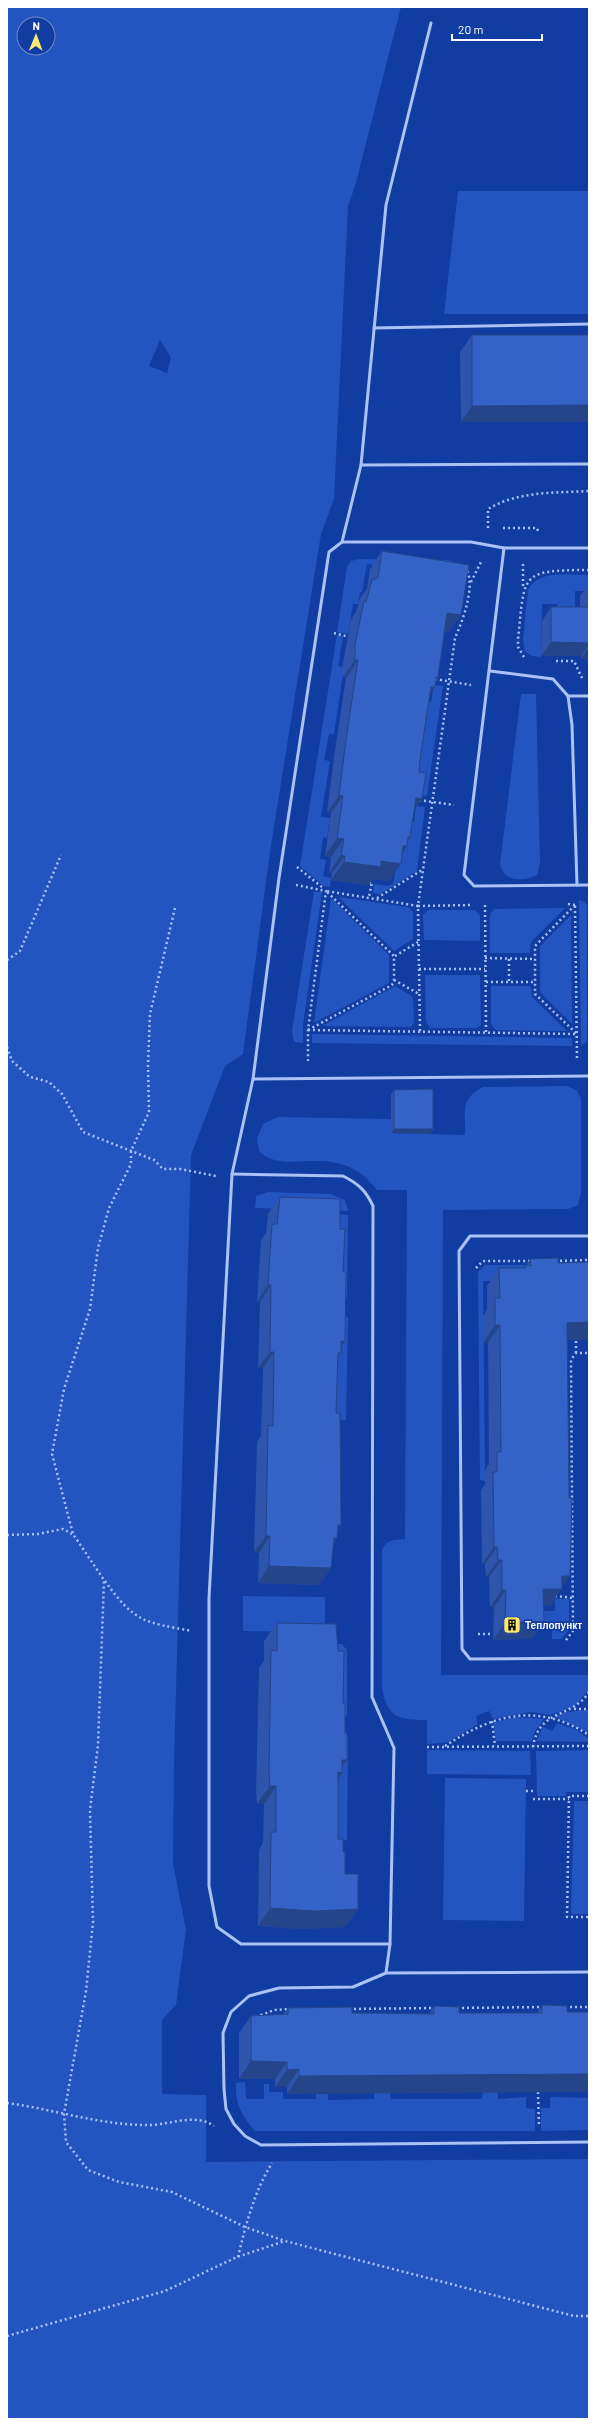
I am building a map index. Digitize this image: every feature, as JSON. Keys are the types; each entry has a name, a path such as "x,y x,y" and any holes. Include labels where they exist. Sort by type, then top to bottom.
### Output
{"lane":[{"path":"342,542 361,465 386,205 431,23"},
{"path":"374,328 589,324"},
{"path":"361,465 589,464"},
{"path":"390,1944 241,1944 218,1927 209,1886 209,1598 232,1174 253,1078 279,878 329,552 342,542 471,542 504,548 589,548"},
{"path":"504,548 464,876 474,886 589,885"},
{"path":"490,671 553,679 568,696 572,724 578,885"},
{"path":"568,696 589,696"},
{"path":"253,1078 307,1079 589,1076"},
{"path":"232,1174 344,1176 358,1183 366,1192 373,1206 372,1697 394,1748 390,1944 386,1973"},
{"path":"589,1236 470,1236 459,1251 462,1649 470,1659 589,1658"},
{"path":"589,1972 386,1973 353,1987 279,1988 250,1996 231,2012 223,2033 224,2089 226,2109 234,2124 244,2136 261,2145 589,2142"}],"path":[{"path":"491,546 488,532 488,509 498,503 530,494 589,491"},
{"path":"420,1032 418,906 448,681 455,638 460,626 470,586 469,575 464,565"},
{"path":"525,658 518,647 518,639 523,590 527,582 545,572 589,570"},
{"path":"333,641 335,626"},
{"path":"334,633 350,635 349,639"},
{"path":"553,661 574,661 583,680"},
{"path":"428,678 468,684"},
{"path":"412,799 454,805"},
{"path":"7,960 20,951 61,855"},
{"path":"296,874 298,859"},
{"path":"297,866 326,890 394,956 394,980 392,985 308,1030"},
{"path":"377,898 422,870"},
{"path":"295,882 295,885 418,906 492,905"},
{"path":"369,882 372,882 369,897"},
{"path":"307,1079 308,1030 326,890"},
{"path":"575,900 577,1060 582,1066"},
{"path":"561,904 575,905"},
{"path":"485,905 486,1033"},
{"path":"575,905 535,946 535,994 576,1034"},
{"path":"175,908 150,1014 148,1065 149,1112 131,1151 131,1164 109,1208 98,1248 90,1309 64,1389 52,1454 64,1508 73,1534 121,1603 139,1618 157,1626 210,1634"},
{"path":"394,956 418,942"},
{"path":"485,958 535,959"},
{"path":"509,959 509,982"},
{"path":"419,968 486,969"},
{"path":"394,980 419,994"},
{"path":"486,982 535,982"},
{"path":"308,1030 576,1034"},
{"path":"7,1047 12,1061 30,1077 49,1082 62,1094 83,1132 154,1160 163,1169 180,1169 217,1176 232,1174"},
{"path":"551,1261 589,1260"},
{"path":"474,1270 483,1261 536,1261"},
{"path":"571,1360 576,1353 576,1331"},
{"path":"576,1353 589,1353"},
{"path":"564,1643 573,1631 571,1360 568,1356"},
{"path":"564,1360 571,1360"},
{"path":"565,1421 572,1421"},
{"path":"567,1497 572,1491"},
{"path":"567,1522 572,1522"},
{"path":"7,1535 38,1534 62,1529 73,1534"},
{"path":"104,1580 98,1745 90,1810 93,1922 86,1990 64,2114 66,2142 88,2170 119,2182 172,2192 245,2227 285,2241 574,2316 589,2316"},
{"path":"555,1594 554,1598 573,1598"},
{"path":"476,1639 476,1634 492,1634 490,1639"},
{"path":"573,1709 589,1692"},
{"path":"533,1747 537,1731 549,1717 573,1709 589,1709"},
{"path":"445,1747 478,1726 516,1715 549,1717 589,1735"},
{"path":"492,1721 495,1746"},
{"path":"427,1747 589,1746"},
{"path":"526,1791 533,1791"},
{"path":"589,1796 569,1796 567,1916 589,1917"},
{"path":"533,1799 569,1799"},
{"path":"557,2007 589,2007"},
{"path":"341,2009 437,2008"},
{"path":"453,2008 549,2008"},
{"path":"248,2021 274,2010 295,2009"},
{"path":"274,2010 274,2016"},
{"path":"538,2092 539,2128"},
{"path":"7,2103 64,2114 146,2125 180,2120 206,2120"},
{"path":"238,2257 245,2227 258,2187 273,2162"},
{"path":"7,2336 165,2291 238,2257 285,2241"}],"shaded area":[{"path":"7,7 401,7 355,186 348,206 334,499 321,534 271,845 243,1054 225,1066 191,1155 174,1762 173,1864 186,1930 176,2005 162,2020 162,2094 206,2095 206,2162 589,2159 589,2419 7,2419","holes":["160,340 171,358 167,373 149,366"]},
{"path":"458,191 589,191 589,314 444,314"},
{"path":"359,559 446,560 456,562 461,567 404,569 367,564 362,592 360,592 358,604 353,604 348,634 337,632 347,567 351,561"},
{"path":"564,574 589,575 589,591 575,591 575,621 558,621 557,604 542,604 541,657 532,656 525,651 523,640 528,590 533,583 547,576"},
{"path":"337,635 343,636 338,666 344,667 334,734 329,734 324,760 330,761 321,817 330,818 327,838 323,837 320,859 326,860 323,876 331,878 330,887 323,886 300,866"},
{"path":"434,685 443,686 427,796 418,795 413,746 424,701 431,702"},
{"path":"521,694 536,694 540,863 537,875 526,879 514,879 505,874 500,864"},
{"path":"416,806 425,807 417,871 380,894 373,893 374,884 388,886 393,884 404,821 414,822"},
{"path":"314,892 322,892 303,1025 303,1043 295,1042 292,1031"},
{"path":"338,897 408,907 413,912 413,939 394,951"},
{"path":"331,898 389,955 389,983 314,1023"},
{"path":"579,900 585,902 587,906 587,1041 581,1046"},
{"path":"565,908 531,942 530,953 490,953 490,914 494,909"},
{"path":"428,910 475,910 480,916 480,941 424,940 423,915"},
{"path":"571,915 572,1024 540,992 540,946"},
{"path":"425,975 480,975 481,1025 477,1028 430,1028 426,1022"},
{"path":"395,986 413,997 414,1023 411,1027 322,1026"},
{"path":"491,986 531,986 532,997 567,1031 496,1030 491,1024"},
{"path":"312,1034 572,1038 572,1046 312,1043"},
{"path":"567,1086 576,1090 581,1098 581,1193 578,1205 568,1209 443,1210 441,1675 589,1675 589,1689 574,1707 550,1715 531,1712 493,1719 489,1711 476,1716 478,1724 448,1742 427,1744 427,1720 401,1718 396,1715 387,1705 382,1687 382,1550 389,1542 405,1539 407,1190 377,1190 362,1174 345,1165 329,1162 298,1162 270,1159 259,1151 257,1138 263,1124 278,1117 391,1119 391,1133 465,1135 465,1107 470,1097 483,1087"},
{"path":"268,1192 331,1194 345,1200 348,1211 255,1208 256,1196"},
{"path":"338,1214 348,1215 347,1298 334,1298"},
{"path":"485,1265 589,1265 509,1281 483,1281 485,1481 480,1480 478,1272"},
{"path":"341,1317 348,1317 346,1420 340,1420 341,1414 336,1414 332,1361"},
{"path":"243,1596 325,1597 325,1632 243,1631"},
{"path":"555,1599 569,1599 569,1630 561,1639 552,1639 552,1621 536,1621 536,1611 555,1611"},
{"path":"333,1644 342,1644 347,1650 347,1716 333,1717"},
{"path":"589,1710 589,1733 555,1717 562,1713"},
{"path":"516,1717 544,1719 534,1733 532,1741 496,1741 493,1723"},
{"path":"557,1723 575,1729 589,1739 589,1742 536,1741 543,1727 552,1731"},
{"path":"338,1737 348,1737 347,1840 336,1840"},
{"path":"427,1750 530,1751 531,1775 427,1774"},
{"path":"589,1750 589,1792 566,1792 566,1796 537,1796 536,1751"},
{"path":"445,1778 526,1779 524,1921 443,1920"},
{"path":"574,1801 589,1801 589,1914 571,1914"},
{"path":"245,2082 246,2099 264,2099 264,2084 269,2084 269,2092 283,2092 283,2099 316,2099 316,2094 328,2094 328,2100 374,2099 374,2090 390,2091 391,2099 482,2099 483,2090 498,2091 498,2099 526,2097 526,2108 535,2109 535,2131 255,2131 246,2120 238,2103 236,2083"},
{"path":"550,2097 589,2098 589,2130 541,2131 541,2108 550,2108"}],"building":[{"path":"472,335 589,335 589,405 472,406"},
{"path":"382,551 469,565 461,615 447,613 438,677 436,677 435,687 431,687 420,759 419,772 426,773 422,799 416,798 410,837 408,837 407,846 403,846 401,864 381,861 381,867 344,862 345,856 341,855 344,839 337,838 343,796 339,795 358,660 355,660 355,645 364,601 366,602 372,580 378,578"},
{"path":"551,607 589,607 589,643 551,642"},
{"path":"433,1089 433,1129 394,1129 394,1090"},
{"path":"280,1197 340,1199 340,1229 345,1229 343,1272 346,1272 345,1341 341,1341 341,1353 338,1353 336,1413 340,1413 341,1525 338,1525 337,1538 334,1538 331,1568 269,1566 270,1536 266,1536 268,1425 273,1426 274,1352 270,1352 271,1285 268,1285 272,1224 277,1224"},
{"path":"558,1258 558,1263 589,1262 589,1322 567,1323 569,1498 572,1498 570,1576 562,1576 562,1589 543,1589 544,1622 505,1622 506,1590 502,1590 502,1560 498,1560 497,1547 494,1547 493,1472 497,1472 497,1452 501,1452 500,1325 495,1325 495,1298 500,1298 499,1268 526,1268 526,1265 531,1266 530,1259"},
{"path":"277,1623 336,1624 338,1651 344,1651 343,1703 345,1703 347,1760 342,1760 342,1773 338,1772 338,1839 343,1839 343,1852 345,1852 345,1874 358,1874 358,1909 314,1911 270,1908 271,1832 276,1832 276,1786 270,1786 269,1774 271,1650 277,1651"},
{"path":"542,2005 567,2006 567,2012 589,2012 589,2074 299,2076 299,2069 287,2070 287,2062 251,2061 251,2016 288,2014 288,2008 352,2007 352,2013 434,2014 434,2006 459,2007 459,2013 542,2013"}],"place":[{"name":"Теплопункт","path":"512,1625"}]}
